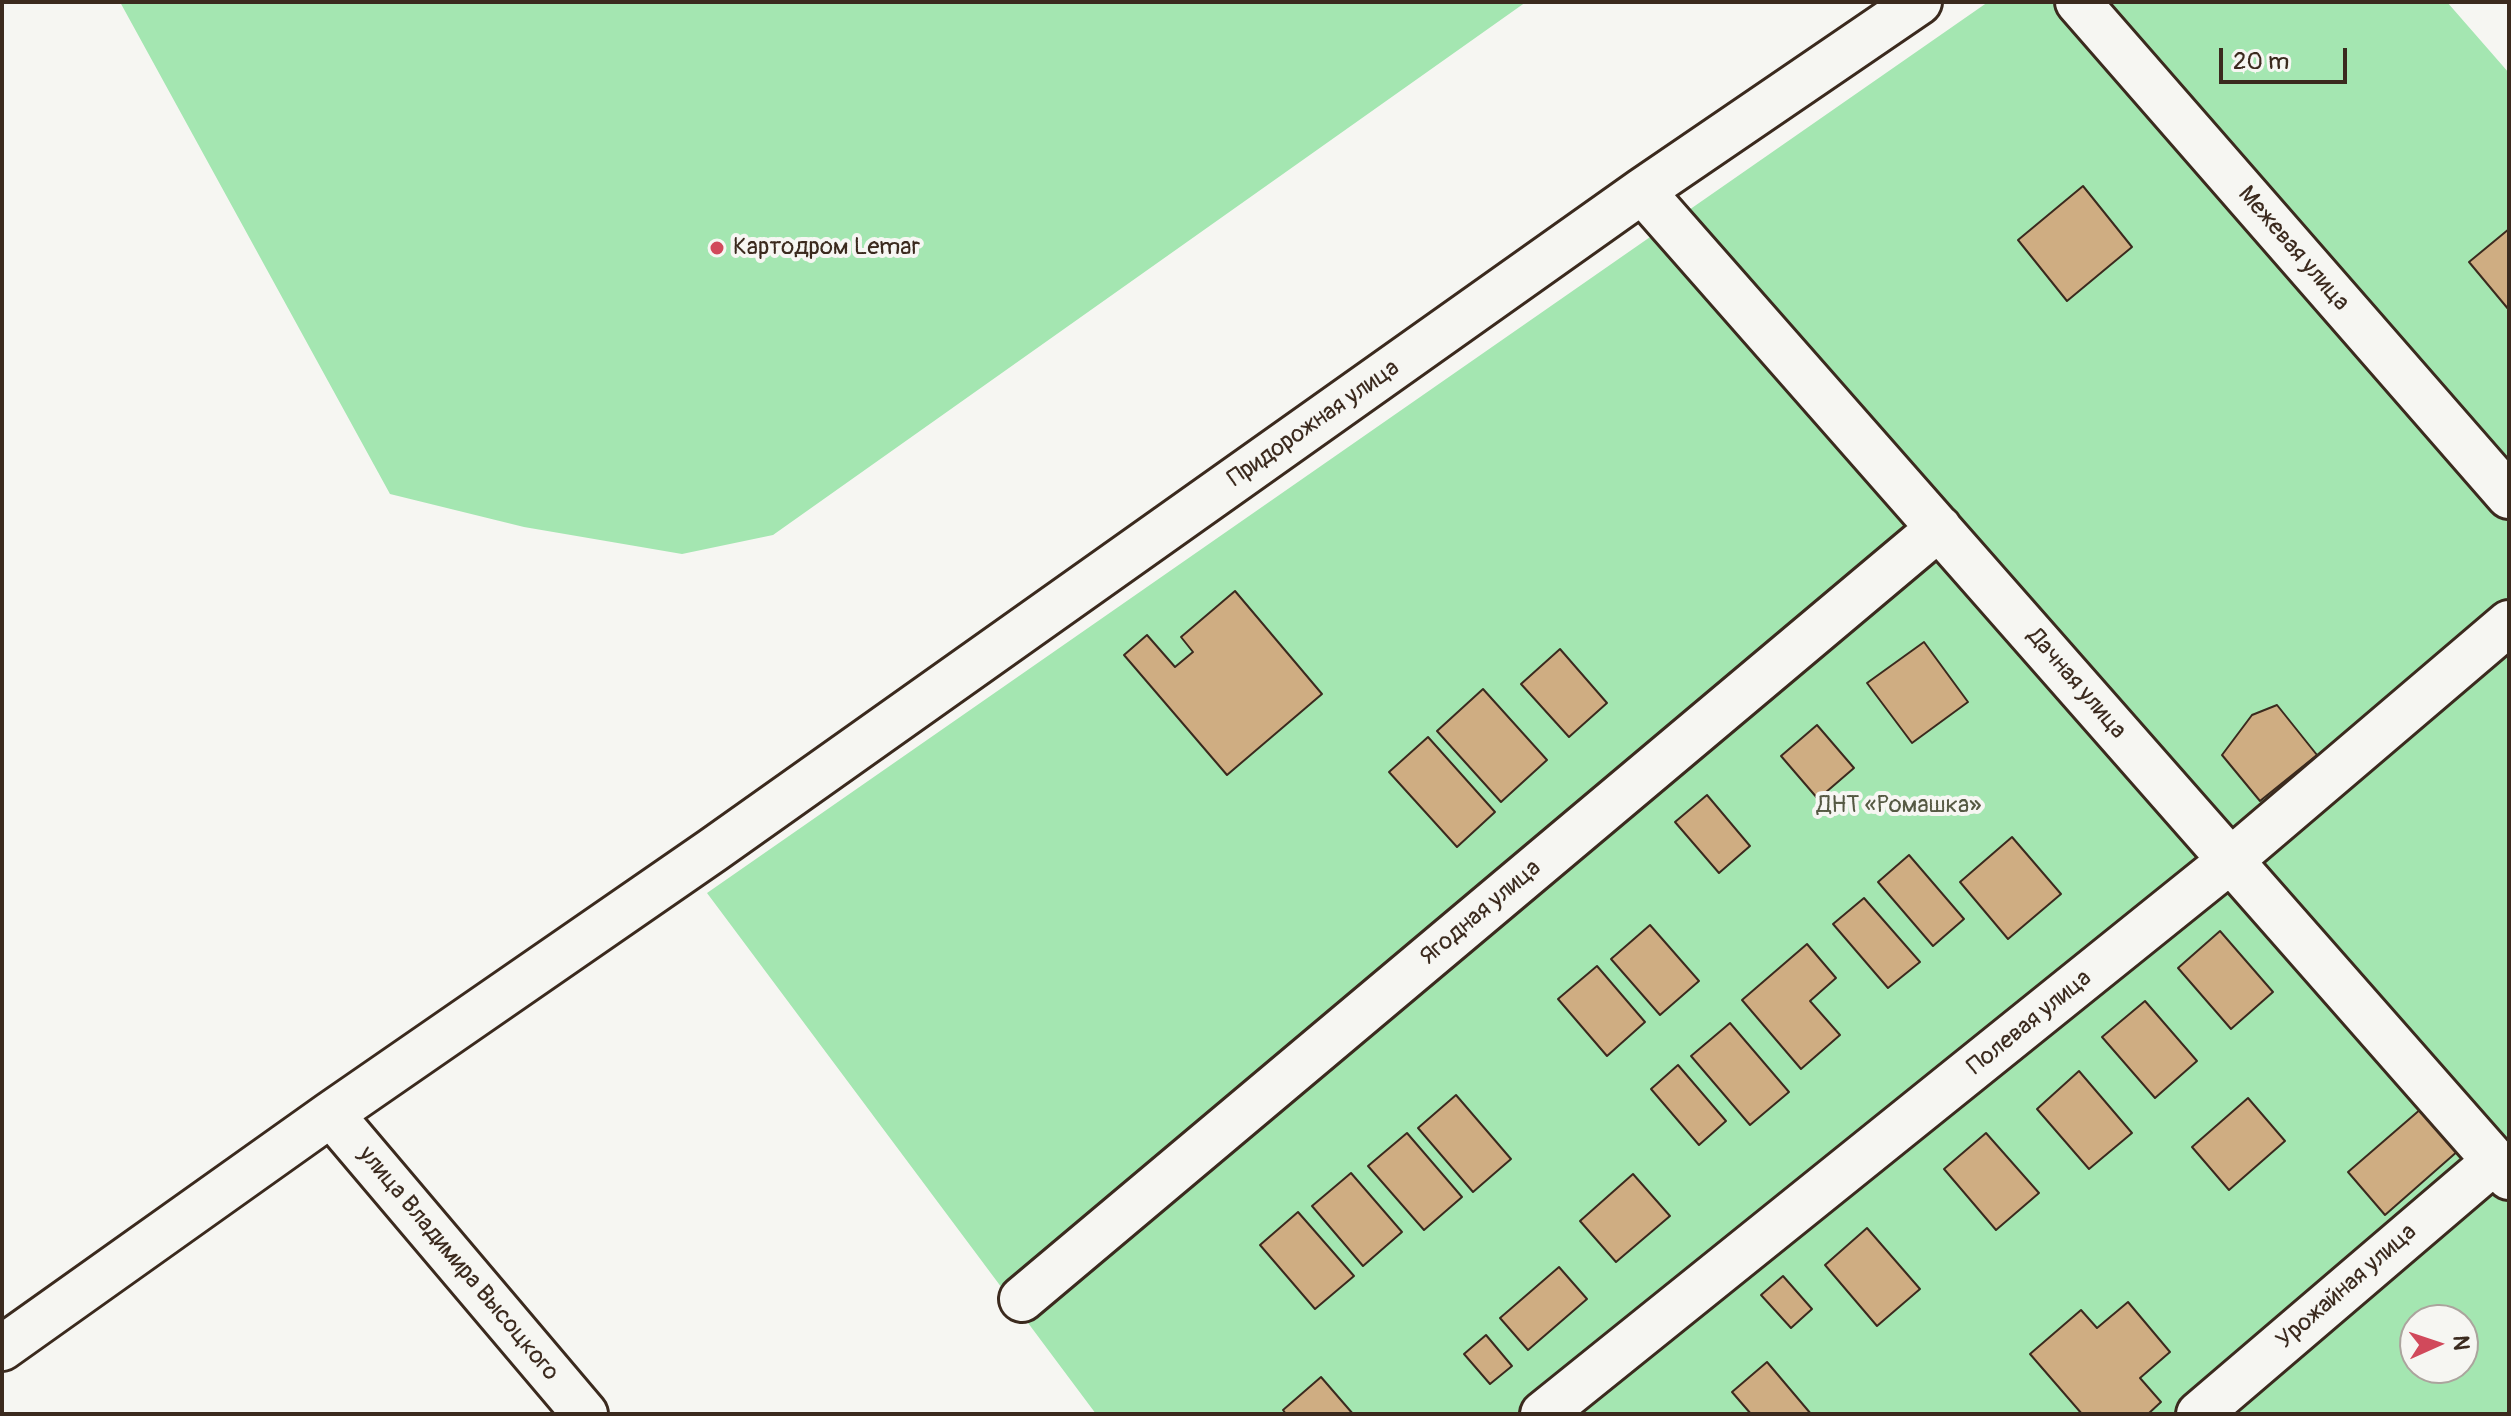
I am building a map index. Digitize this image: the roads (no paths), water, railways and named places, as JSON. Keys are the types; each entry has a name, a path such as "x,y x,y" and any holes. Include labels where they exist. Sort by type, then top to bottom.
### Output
{"street":[{"name":"Придорожная улица","path":"2,1348 331,1114 713,850 1642,191 1919,2"},
{"name":"Межевая улица","path":"2078,2 2509,496"},
{"name":"Дачная улица","path":"1642,191 2502,1169"},
{"name":"Ягодная улица","path":"1022,1299 1939,528"},
{"name":"Полевая улица","path":"1543,1414 2231,860 2509,623"},
{"name":"улица Владимира Высоцкого","path":"331,1114 585,1414"},
{"name":"Урожайная улица","path":"2199,1414 2502,1169"}],"place":[{"name":"Картодром Lemar","path":"717,248"}],"park label":[{"name":"ДНТ «Ромашка»","path":"1899,806"}]}
